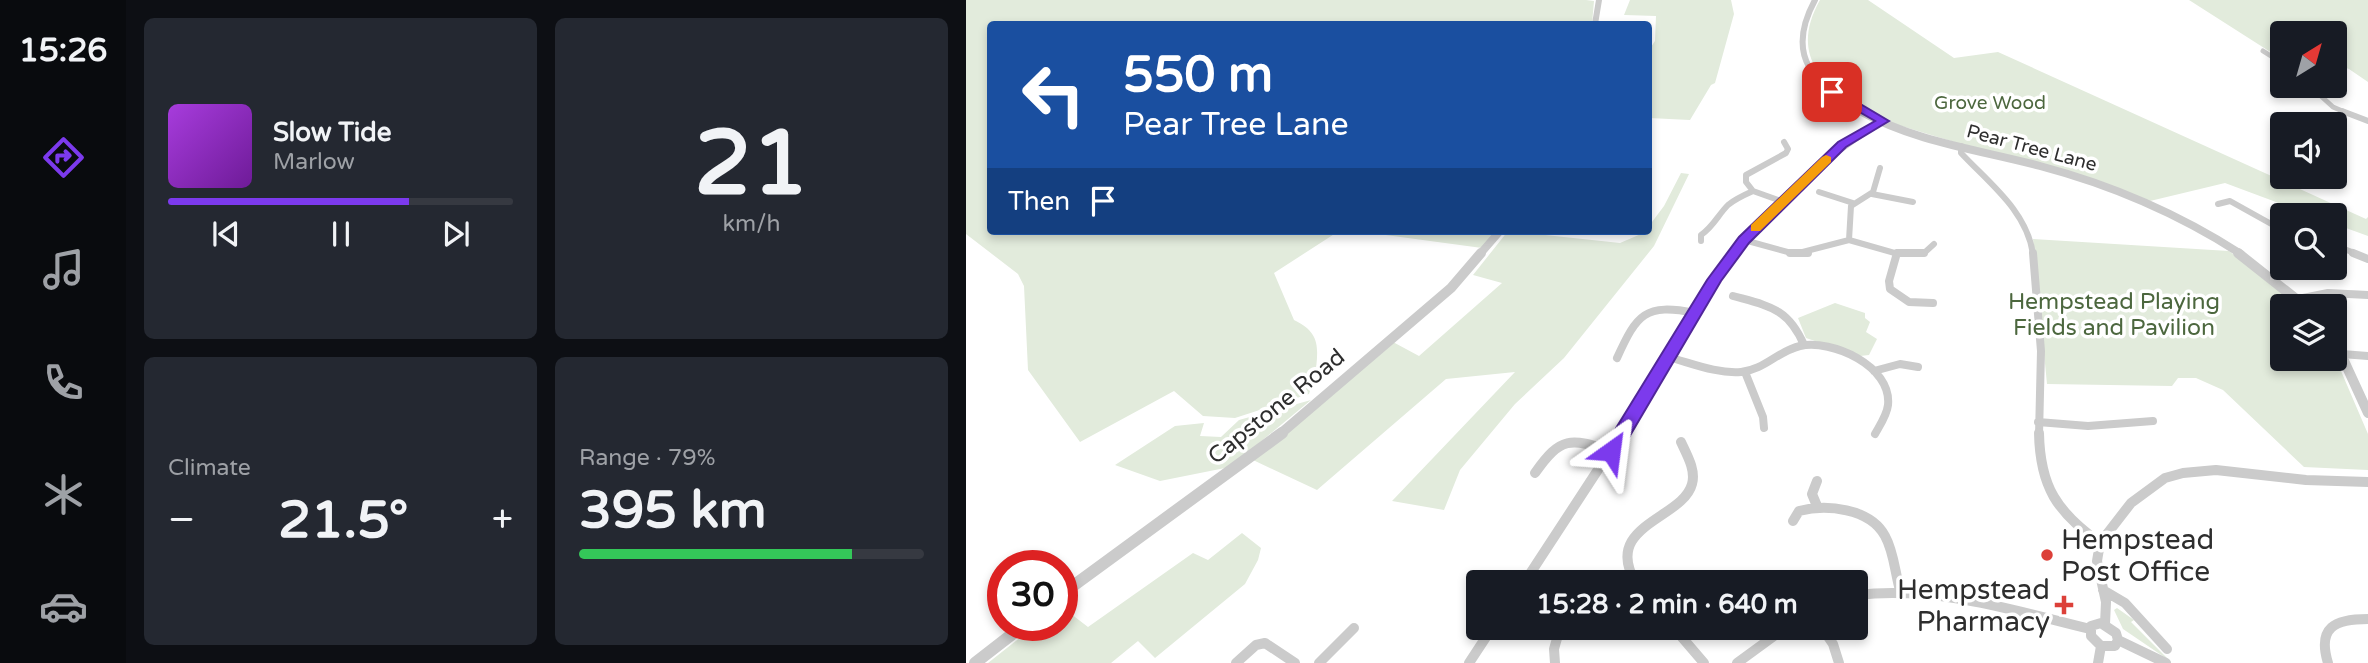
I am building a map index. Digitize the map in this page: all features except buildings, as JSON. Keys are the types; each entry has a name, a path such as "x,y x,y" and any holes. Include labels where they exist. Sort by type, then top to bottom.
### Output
{"street":[{"path":"1596,21 1599,0"},
{"name":"Pear Tree Lane","path":"1815,0 1808,12 1801,41 1802,54 1811,70 1840,98 1883,121 1961,146 2077,176 2149,203 2243,257 2291,294"},
{"path":"2263,51 2270,55"},
{"path":"2323,98 2333,107 2368,121"},
{"path":"1533,570 1611,451 1714,280 1744,240 1781,201 1842,145 1883,121"},
{"path":"1781,201 1753,191 1746,182 1746,176 1786,153 1788,149 1784,142"},
{"path":"1961,146 1961,153 2010,206 2029,237 2042,370 2038,422 2039,462 2055,502 2070,522 2100,543"},
{"path":"1871,194 1880,167"},
{"path":"1692,231 1701,238 1714,227 1730,204 1753,191"},
{"path":"1819,192 1853,203"},
{"path":"1849,240 1849,213 1853,203 1871,194 1913,202"},
{"path":"2218,204 2230,201 2270,223"},
{"name":"Capstone Road","path":"1078,582 1283,432 1451,288 1497,235"},
{"path":"1744,240 1801,254 1833,242 1849,240 1898,253 1923,254 1934,244"},
{"path":"2347,250 2368,259"},
{"path":"1898,253 1889,289 1922,305 1933,303"},
{"path":"2323,294 2368,295"},
{"path":"1733,296 1787,315 1796,326 1804,345"},
{"path":"1617,358 1635,323 1646,311 1668,306 1695,313"},
{"path":"1668,357 1729,372 1745,372 1804,345 1843,353 1874,371 1886,389 1888,403 1875,435"},
{"path":"2347,354 2368,356"},
{"path":"1874,371 1900,364 1918,367"},
{"path":"2347,365 2368,413"},
{"path":"1745,372 1763,417 1764,428"},
{"path":"2038,422 2088,426 2153,422"},
{"path":"1535,472 1549,451 1563,441 1582,442 1611,451"},
{"path":"1632,570 1630,548 1639,531 1652,519 1683,501 1690,488 1692,468 1681,442"},
{"path":"2105,624 2107,608 2097,561 2100,543 2110,527 2132,503 2157,482 2174,475 2216,470 2306,480 2368,482"},
{"path":"1817,481 1812,494 1817,506"},
{"path":"1793,520 1799,512 1817,506 1848,512 1869,521 1882,530 1887,538 1900,590"},
{"path":"1868,594 1900,590 1943,594 2090,629"},
{"path":"2103,590 2125,603 2167,649"},
{"path":"2329,663 2324,644 2328,630 2340,621 2368,619"},
{"path":"2090,629 2097,623 2105,624 2113,629 2119,640 2166,663"},
{"path":"1319,663 1354,628"},
{"path":"2090,629 2093,640 2101,646 2111,648 2119,640"},
{"path":"1469,663 1484,640"},
{"path":"1555,663 1557,640"},
{"path":"1684,640 1704,663"},
{"path":"1737,663 1769,640"},
{"path":"1830,640 1839,663"},
{"path":"975,663 1003,641"},
{"path":"1236,663 1261,643 1295,663"},
{"path":"2098,663 2101,646"}],"green space":[{"path":"966,0 1594,1 1592,21 987,21 987,235 1333,235 1274,273 1294,320 1310,331 1317,345 1317,381 1312,384 1309,394 1235,418 1203,416 1174,391 1080,442 1028,370 1024,286 1018,274 966,234"},
{"path":"1630,0 1731,0 1734,14 1715,83 1711,85 1690,120 1652,118 1652,46 1655,41 1656,16 1624,15"},
{"name":"Grove Wood","path":"1820,0 1868,0 1954,58 1998,52 2270,175 2270,189 2300,189 2331,203 2279,203 2225,183 2150,201 1898,125 1858,105 1824,79 1813,64 1808,45 1810,24"},
{"path":"2189,0 2368,0 2368,82 2347,68 2347,21 2270,21 2270,52"},
{"path":"1681,173 1689,174 1654,246 1564,358 1515,404 1460,470 1444,510 1392,501 1515,372 1446,379 1317,490 1253,460 1393,342 1419,356 1502,283 1473,275 1505,235 1545,235 1620,243 1639,235 1652,235 1652,222 1664,206"},
{"name":"Grove Wood","path":"2347,210 2366,219 2368,217 2368,236 2347,228"},
{"path":"1386,235 1492,235 1482,248"},
{"name":"Hempstead Playing Fields and Pavilion","path":"2033,239 2229,251 2285,294 2270,294 2270,371 2341,371 2368,434 2368,470 2304,467 2223,390 2196,378 2178,378 2172,386 2047,384"},
{"path":"1835,303 1865,313 1865,318 1870,322 1866,332 1877,339 1869,355 1860,356 1806,338 1798,318"},
{"path":"1311,400 1230,467 1160,481 1115,465 1175,426 1204,423 1200,436 1221,437 1239,420"},
{"path":"1242,533 1261,548 1258,560 1245,584 1155,658 1138,641 1111,663 988,663 1016,641 1078,641 1078,619 1088,627 1193,553 1208,560"},
{"path":"2117,608 2134,620 2131,622 2170,661 2123,629 2114,610"}],"slow traffic":[{"path":"1756,228 1826,159"}],"place":[{"name":"Hempstead Post Office","path":"2047,555"},
{"name":"Hempstead Pharmacy","path":"2064,605"}],"route":[{"path":"1611,451 1714,280 1744,240 1842,145 1883,121 1832,92"}]}
